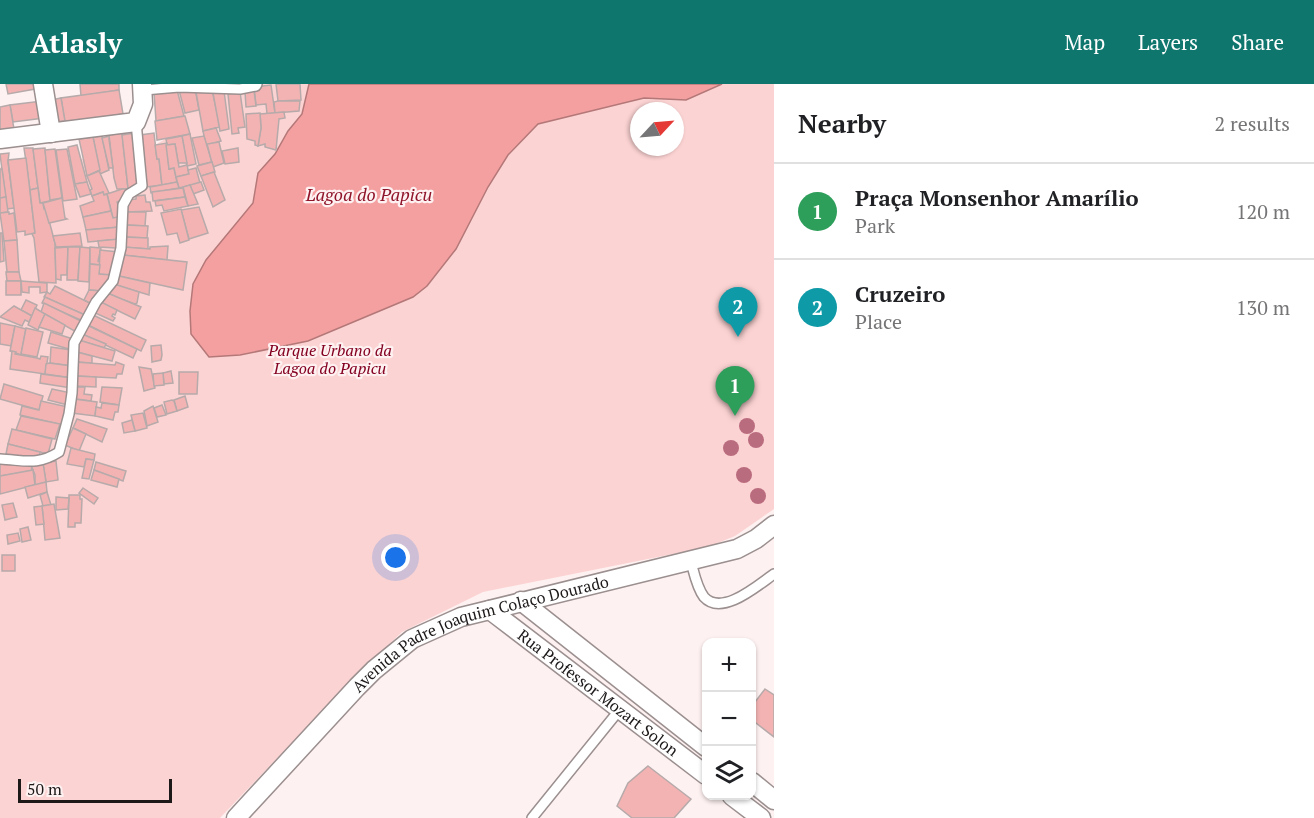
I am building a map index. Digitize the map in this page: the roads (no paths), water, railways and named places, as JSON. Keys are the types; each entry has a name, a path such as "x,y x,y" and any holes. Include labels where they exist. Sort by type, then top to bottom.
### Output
{"street":[{"path":"43,84 51,132"},
{"path":"0,139 138,118 143,87"},
{"name":"Avenida Padre Joaquim Colaço Dourado","path":"236,818 357,687 420,634 461,617 490,609 691,562 740,548 774,525"},
{"name":"Rua Professor Mozart Solon","path":"521,601 705,746"},
{"name":"Rua Professor Mozart Solon","path":"490,609 702,772"},
{"path":"756,785 774,800"},
{"path":"738,800 761,818"}],"lane":[{"path":"143,87 240,89 257,84"},
{"path":"0,459 32,462 50,458 59,452 72,393 74,344 96,302 113,281 121,248 123,205 129,194 142,186 138,118"},
{"path":"691,562 700,589 712,603 719,604 736,599 774,574"},
{"path":"532,818 621,708"}],"water":[{"name":"Lagoa do Papicu","path":"309,84 722,84 686,100 644,98 538,124 508,155 488,187 456,249 427,286 413,297 308,341 240,355 209,357 191,334 190,311 193,284 206,260 253,203 258,173 275,154 288,131 302,114"}],"place":[{"name":"Cruzeiro","path":"738,337"},
{"name":"Praça Monsenhor Amarílio","path":"735,416"}],"park label":[{"name":"Parque Urbano da Lagoa do Papicu","path":"330,359"}]}
